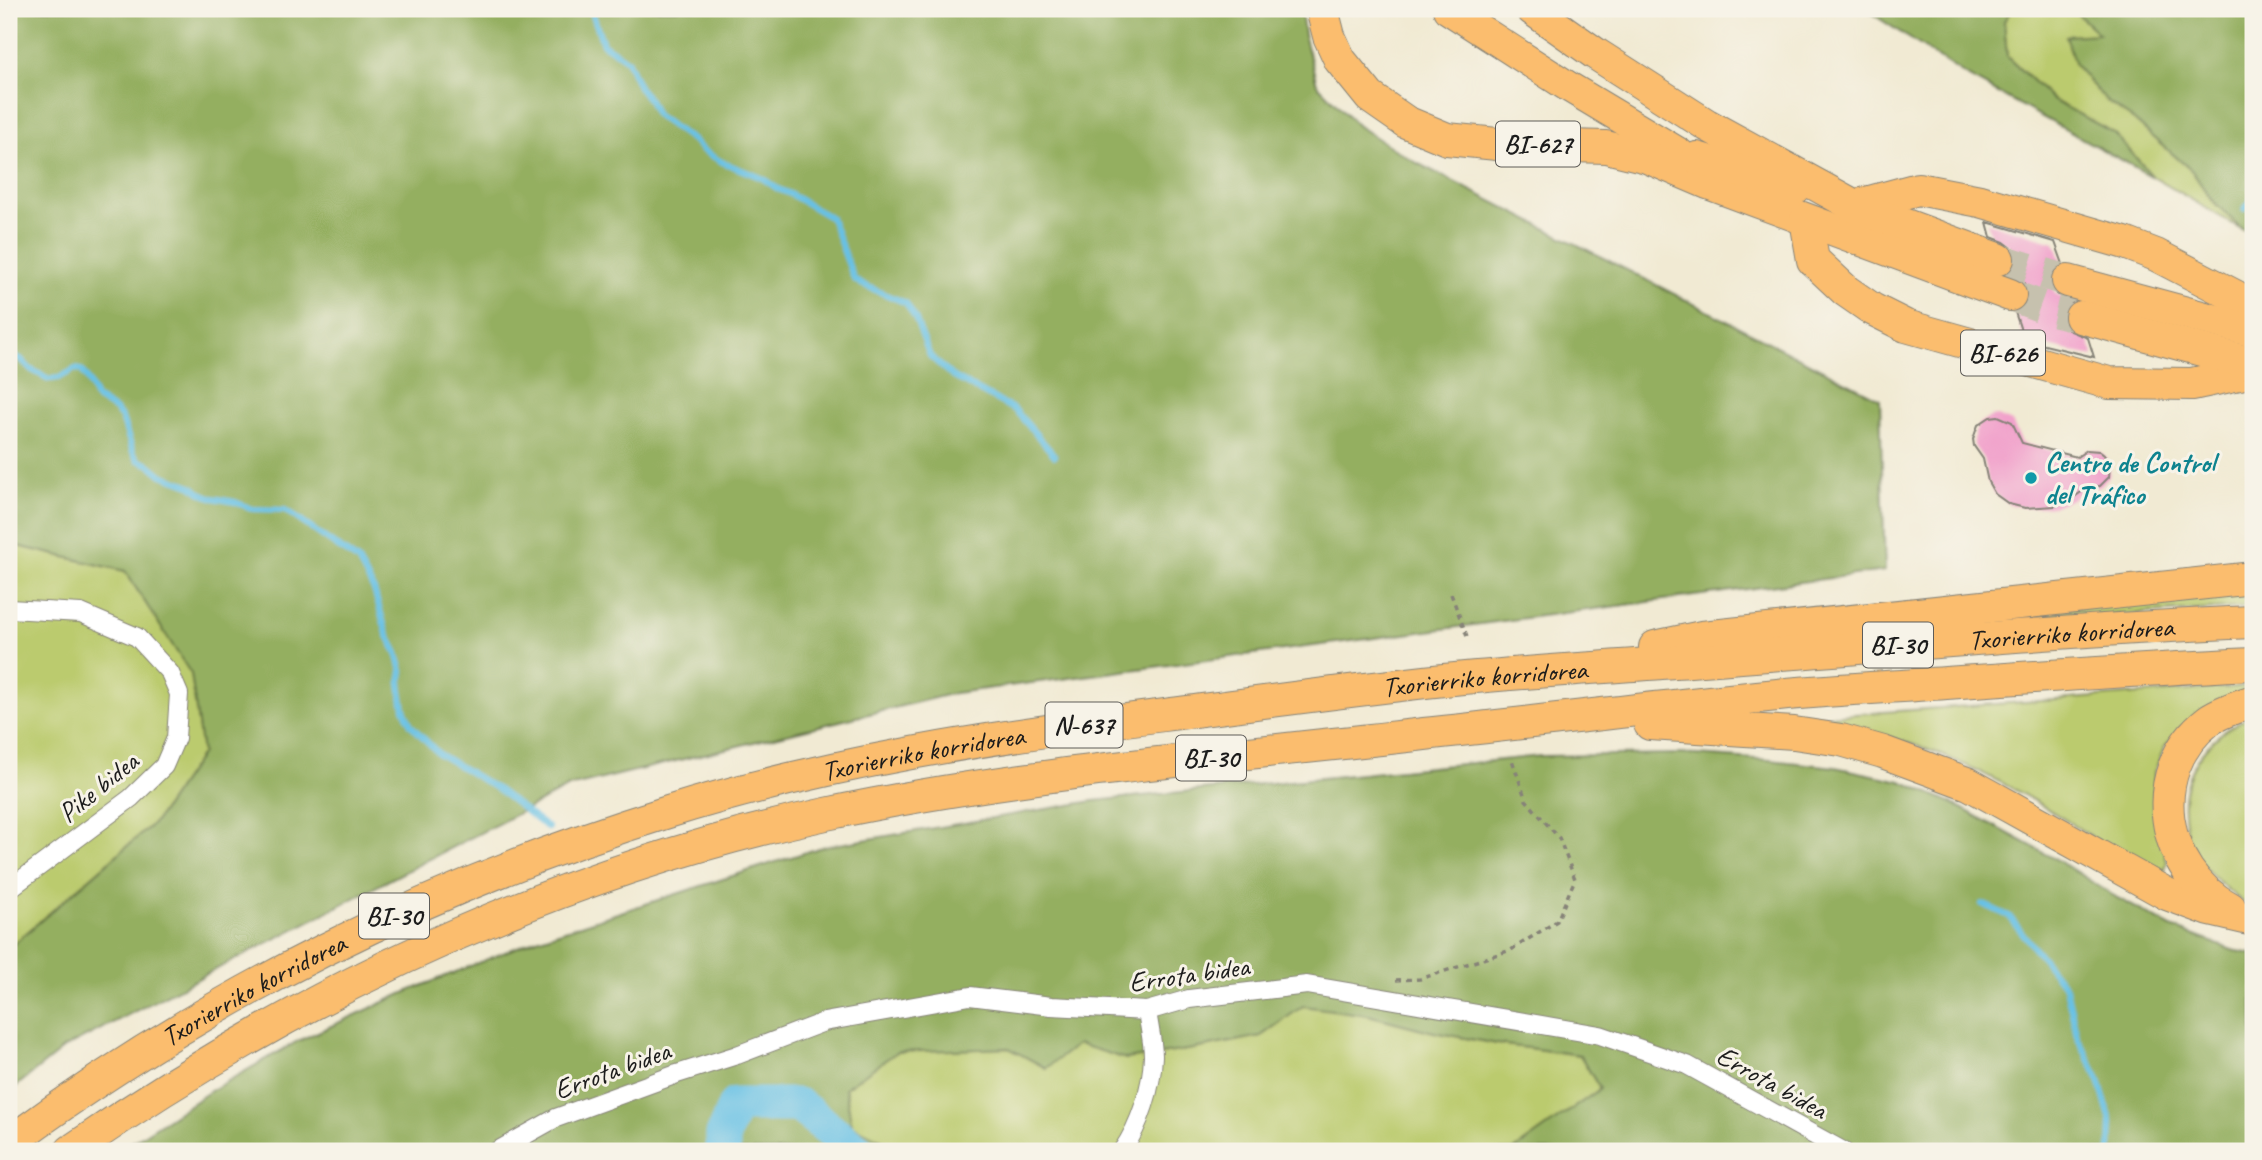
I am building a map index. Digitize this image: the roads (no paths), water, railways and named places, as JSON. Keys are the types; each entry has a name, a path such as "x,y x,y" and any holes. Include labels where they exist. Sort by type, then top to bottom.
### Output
{"highway":[{"name":"BI-627","path":"1322,9 1329,36 1340,60 1370,97 1406,122 1447,139 1497,144 1606,147 1647,157 1806,220"},
{"name":"BI-626","path":"1448,9 1569,87 1679,153 1806,220 2010,295"},
{"path":"1532,9 1596,54 1707,125 1855,206 1918,189 1980,201 2125,243 2156,255 2235,296 2253,312"},
{"name":"BI-626","path":"1679,153 1855,206 1998,258"},
{"name":"BI-626","path":"1806,220 1813,260 1846,291 1872,309 1906,326 2109,383 2192,384 2253,371"},
{"path":"2068,281 2253,331"},
{"name":"BI-626","path":"2081,317 2253,364"},
{"path":"1544,671 1702,637 2253,579"},
{"name":"Txorierriko korridorea","path":"9,1143 180,1029 244,992 373,925 524,861 600,834 685,807 817,773 1046,730 1353,690 1544,671 2000,637 2253,622"},
{"name":"Txorierriko korridorea","path":"71,1151 201,1065 391,963 539,901 685,851 827,814 1006,781 1790,694 2253,664"},
{"path":"2253,701 2210,720 2194,735 2175,766 2167,798 2170,833 2178,856 2191,876 2218,902 2253,920"},
{"path":"1597,715 1643,724 1794,733 1841,740 1883,752 1969,784 2167,894 2210,910 2253,920"}],"street":[{"name":"Pike bidea","path":"9,609 82,613 137,637 170,673 179,694 176,738 164,766 131,798 9,889"},
{"name":"Errota bidea","path":"497,1151 556,1118 824,1022 970,996 1051,1006 1147,1011 1189,999 1307,985 1600,1035 1687,1065 1843,1151"},
{"path":"1122,1151 1147,1098 1153,1055 1147,1011"}],"waterway":[{"path":"591,9 603,44 627,60 656,115 722,162 762,178 831,218 854,279 906,303 930,356 952,376 1015,410 1055,456"},
{"path":"2245,209 2253,198"},
{"path":"9,354 21,359 30,369 49,379 59,378 75,369 81,370 96,398 122,418 138,460 150,465 162,475 192,486 213,498 253,509 285,510 358,561 374,590 387,634 397,653 402,671 400,684 404,709 411,725 439,754 497,789 548,828"},
{"path":"1982,904 2009,916 2066,988 2077,1036 2098,1077 2111,1121 2110,1151"},
{"path":"723,1151 723,1135 735,1105 798,1105 858,1151"}],"tunnel":[{"path":"1998,259 2068,281"},
{"path":"2010,295 2048,309 2081,317"}],"place":[{"name":"Centro de Control del Tráfico","path":"2031,478"}]}
